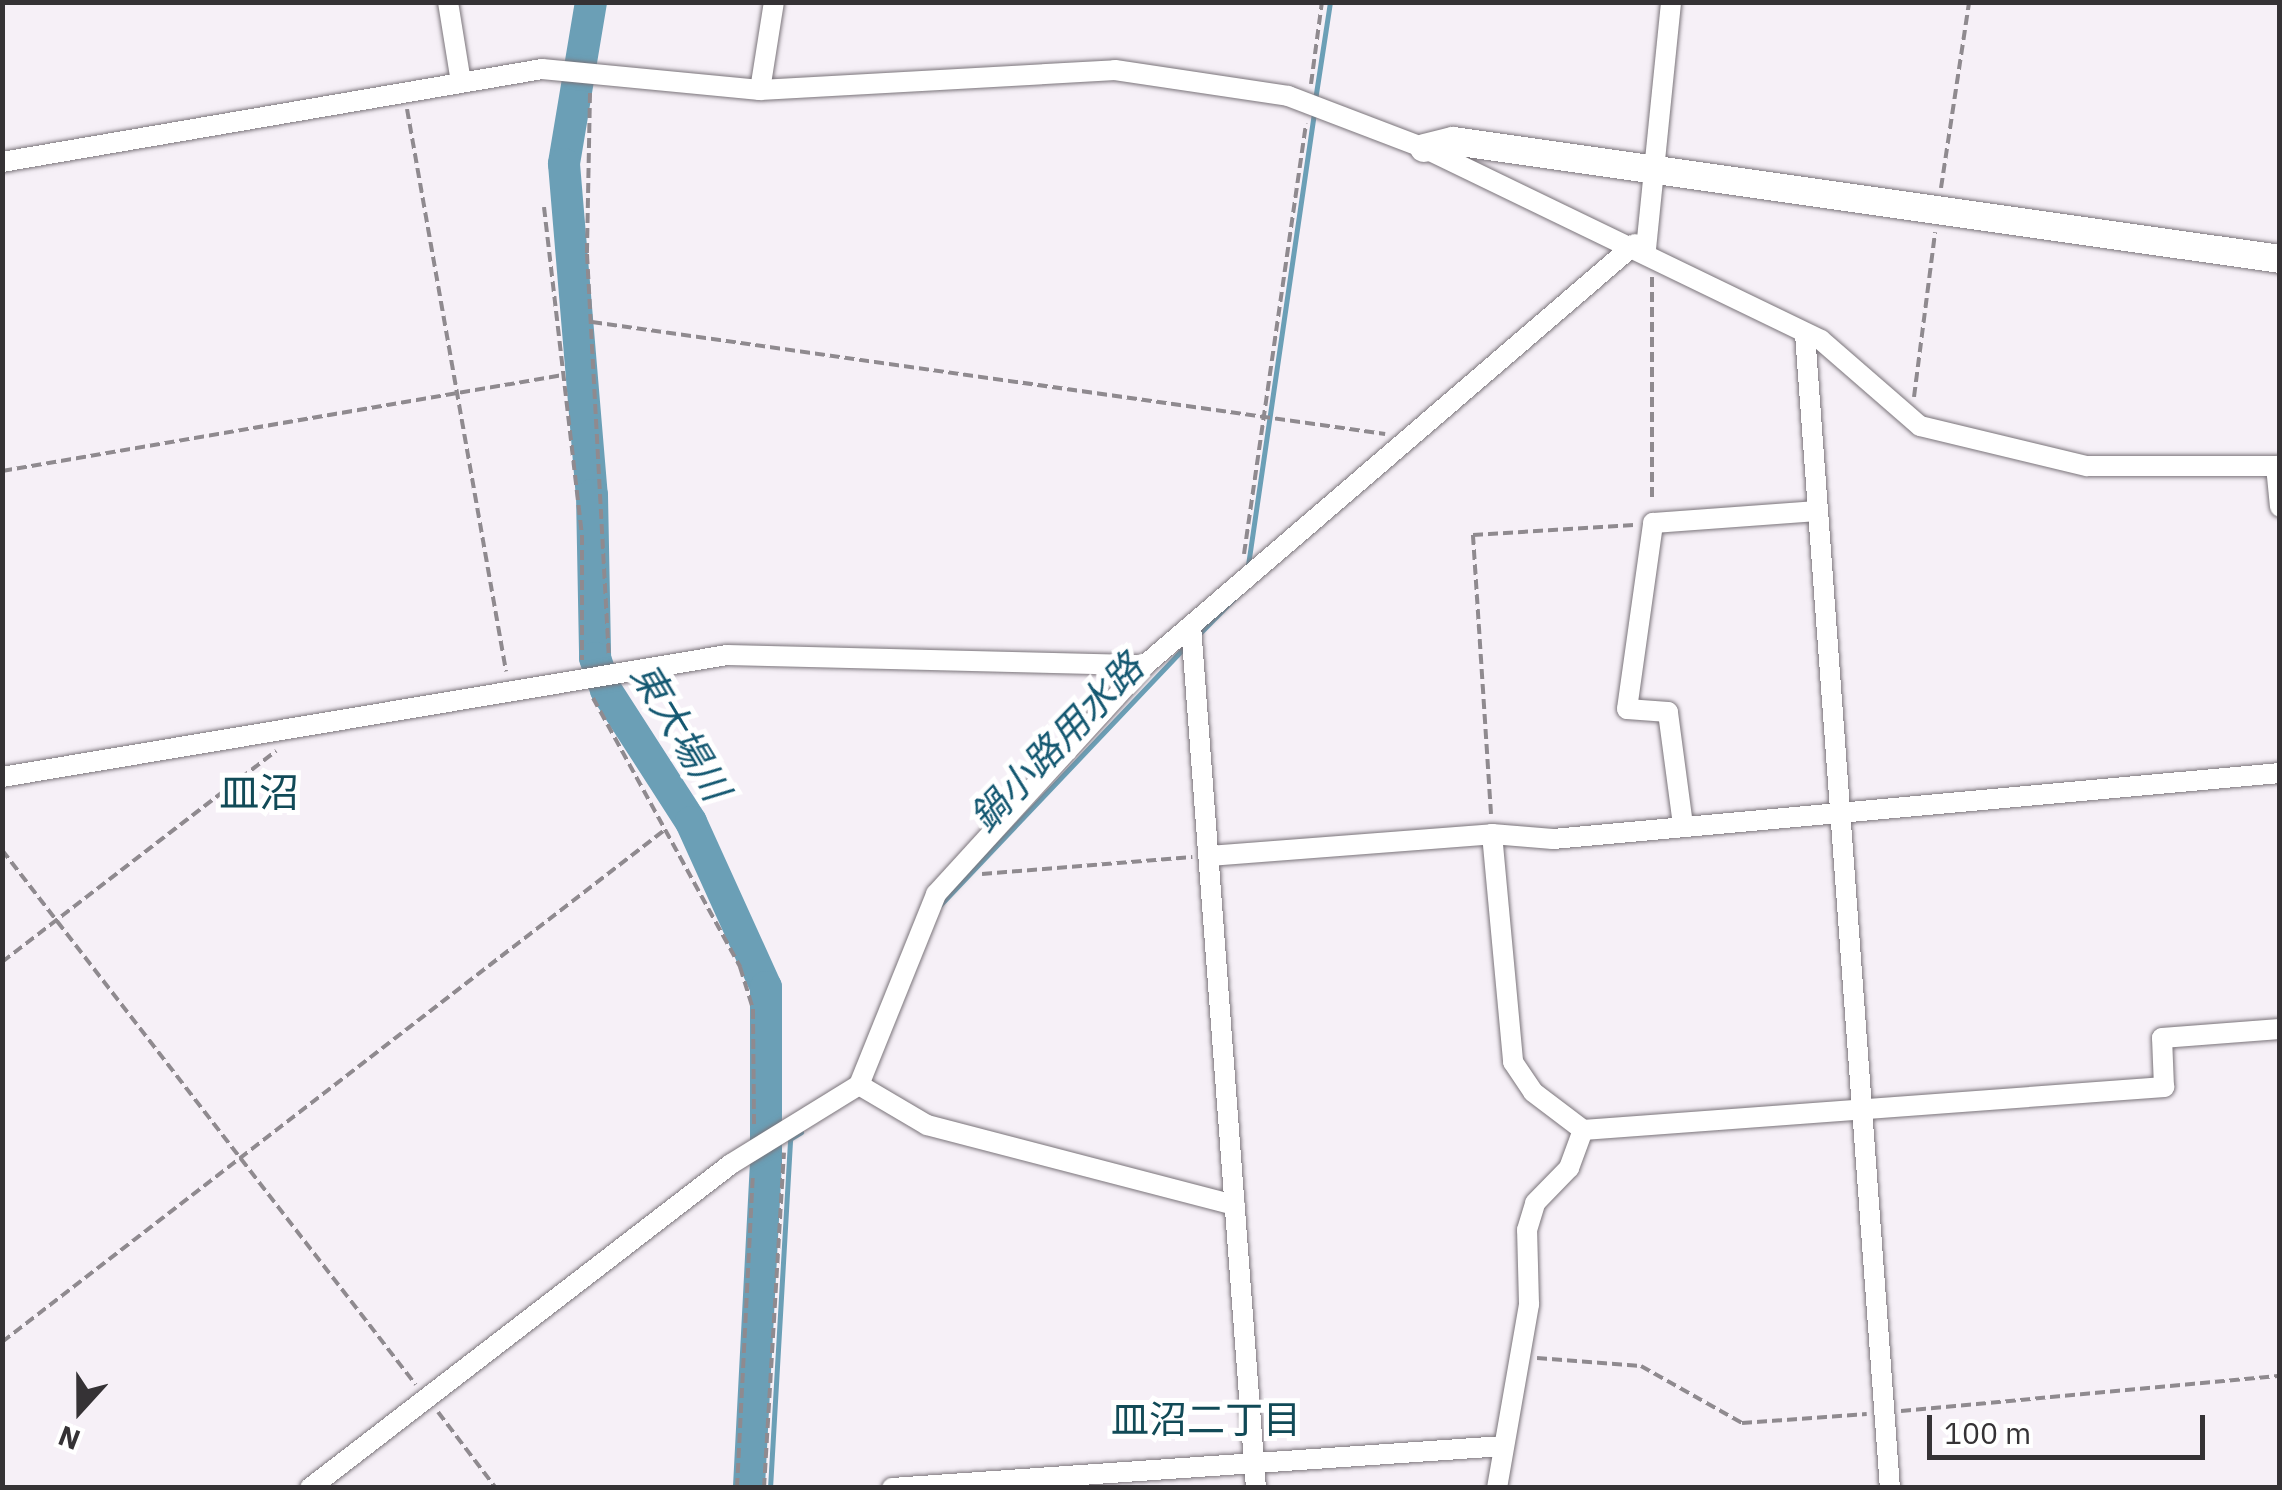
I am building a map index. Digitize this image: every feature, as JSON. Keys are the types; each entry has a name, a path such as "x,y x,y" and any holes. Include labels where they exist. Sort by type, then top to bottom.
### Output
{"street":[{"path":"448,2 461,82"},
{"path":"760,90 774,2"},
{"path":"310,1488 754,1148 859,1085 936,894 1145,665 1405,441 1644,249 1671,2"},
{"path":"2,162 461,82 559,70 760,90 1115,70 1309,102 1424,148 1644,249 1805,334 1920,426 2088,466 2278,466 2280,507"},
{"path":"1424,148 1453,141 2280,259"},
{"path":"1805,334 1890,1488"},
{"path":"1683,824 1668,712 1627,709 1652,523 1818,511"},
{"path":"1191,626 1256,1488"},
{"path":"2,777 727,655 1145,665"},
{"path":"1209,856 1492,834 1554,839 1842,807 2280,773"},
{"path":"1492,834 1513,1062 1533,1092 1583,1130 2164,1087 2162,1038 2280,1029"},
{"path":"859,1085 927,1125 1236,1205"},
{"path":"1498,1488 1522,1356 1527,1230 1535,1204 1569,1168 1583,1130"},
{"path":"892,1488 1504,1446"}],"path":[{"path":"1240,583 1322,2"},
{"path":"594,75 586,145 612,672"},
{"path":"404,93 510,691"},
{"path":"544,208 582,535 585,678 740,968 754,1010 754,1148 737,1488"},
{"path":"1492,834 1473,535 1652,523 1644,249"},
{"path":"592,322 1264,416 1405,441"},
{"path":"2,471 563,375"},
{"path":"2,962 278,749"},
{"path":"2,1342 666,828"},
{"path":"2,850 59,918 496,1488"},
{"path":"952,876 1209,856"},
{"path":"764,1488 785,1130"},
{"path":"1522,1356 1642,1366 1742,1423 2280,1376"}],"waterway":[{"name":"東大場川","path":"591,2 564,164 592,495 595,658 606,690 691,822 766,987 766,1162 749,1488"},
{"name":"鍋小路用水路","path":"1315,100 1330,2"},
{"name":"鍋小路用水路","path":"1248,565 1314,111"},
{"name":"鍋小路用水路","path":"1199,634 1246,586"},
{"name":"鍋小路用水路","path":"940,905 1187,645"},
{"name":"鍋小路用水路","path":"770,1488 790,1139 801,1132"}],"district":[{"name":"皿沼","path":"259,792"},
{"name":"皿沼二丁目","path":"1206,1419"}]}
